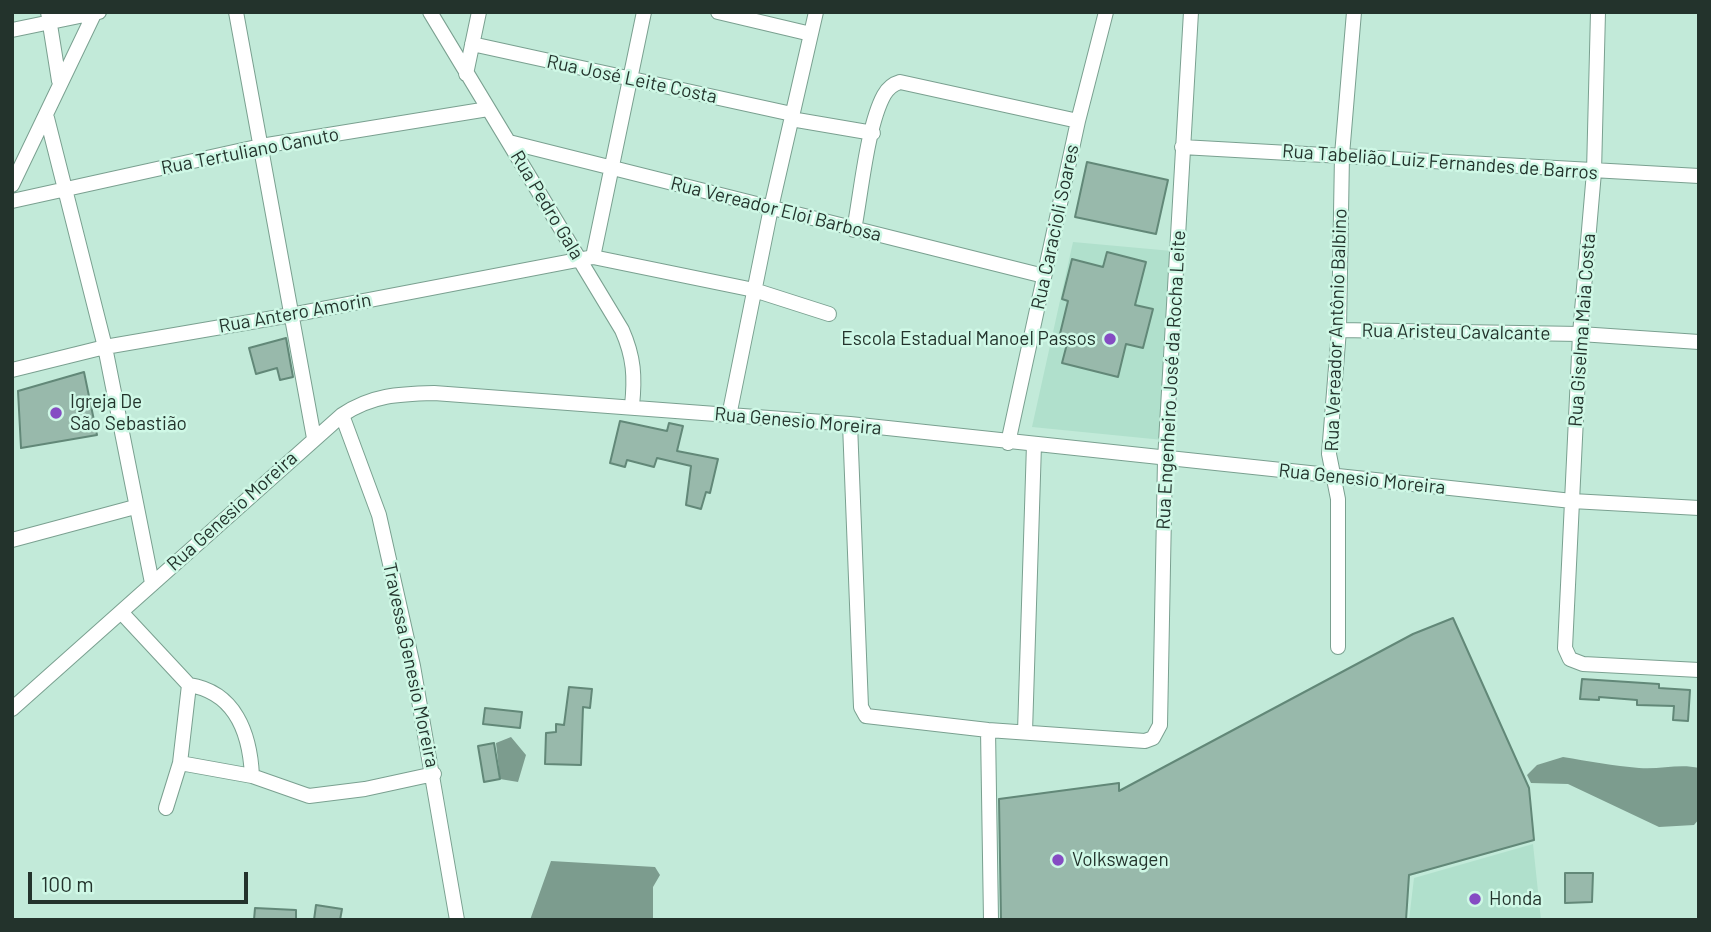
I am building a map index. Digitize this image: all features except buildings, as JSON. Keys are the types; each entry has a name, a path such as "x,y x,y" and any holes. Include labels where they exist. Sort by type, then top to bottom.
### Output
{"street":[{"path":"12,30 49,18 96,12"},
{"path":"12,185 47,118 59,83 96,12"},
{"path":"236,12 314,438"},
{"name":"Rua Pedro Gala","path":"430,12 509,142 586,258 631,350 635,370 632,406"},
{"path":"466,74 479,12"},
{"path":"586,258 645,12"},
{"path":"718,12 811,34"},
{"path":"729,416 771,208 816,12"},
{"name":"Rua Caracioli Soares","path":"1008,443 1078,121 1106,12"},
{"name":"Rua Engenheiro José da Rocha Leite","path":"1025,732 1145,741 1153,737 1160,725 1165,460 1191,12"},
{"name":"Rua Vereador Antônio Balbino","path":"1338,648 1339,499 1329,454 1339,330 1342,155 1353,12"},
{"name":"Rua Giselma Maia Costa","path":"1598,12 1594,172 1580,334 1565,648 1570,659 1583,664 1699,670"},
{"path":"49,18 59,83"},
{"name":"Rua José Leite Costa","path":"472,44 873,133"},
{"path":"854,230 873,133 883,96 892,84 900,82 1078,121"},
{"name":"Rua Tertuliano Canuto","path":"12,201 261,146 488,108"},
{"path":"47,118 104,347 152,583"},
{"name":"Rua Vereador Eloi Barbosa","path":"509,142 1044,276"},
{"name":"Rua Tabelião Luiz Fernandes de Barros","path":"1182,147 1699,176"},
{"name":"Rua Antero Amorin","path":"12,370 104,347 291,315 586,258 617,259 754,290 829,314"},
{"name":"Rua Aristeu Cavalcante","path":"1339,330 1580,334 1699,342"},
{"name":"Rua Genesio Moreira","path":"12,709 342,415 374,397 398,394 434,393 632,406 850,424 1165,460 1572,501 1699,508"},
{"name":"Travessa Genesio Moreira","path":"342,415 379,515 433,774 457,920"},
{"path":"850,424 862,708 866,716 988,730 1025,732 1034,444"},
{"path":"12,540 135,507"},
{"path":"121,612 188,685 208,688 226,699 240,725 251,761 252,776"},
{"path":"166,808 180,763 188,685"},
{"path":"988,730 991,920"},
{"path":"180,763 252,776 309,796 365,789 433,774"}],"shaded area":[{"name":"Escola Estadual Manoel Passos","path":"1073,242 1172,251 1163,440 1032,427"},
{"path":"511,737 526,755 518,782 500,779 496,743"},
{"path":"1563,757 1639,768 1699,768 1699,819 1694,825 1659,827 1568,784 1531,783 1527,775 1537,765"},
{"name":"Honda","path":"1533,844 1541,920 1409,920 1414,878"},
{"path":"551,861 655,867 660,875 653,887 653,920 530,920"}],"place":[{"name":"Escola Estadual Manoel Passos","path":"1110,339"},
{"name":"Igreja De São Sebastião","path":"56,413"},
{"name":"Volkswagen","path":"1058,860"},
{"name":"Honda","path":"1475,899"}]}
